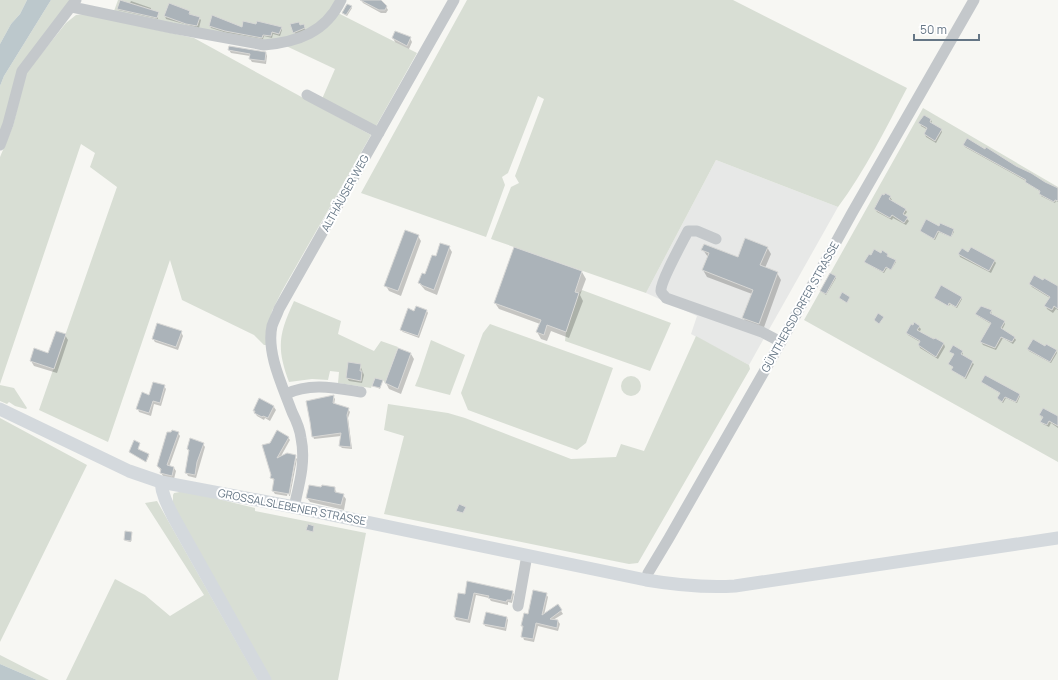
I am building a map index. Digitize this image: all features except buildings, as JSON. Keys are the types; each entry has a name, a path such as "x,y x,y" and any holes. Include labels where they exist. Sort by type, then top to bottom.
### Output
{"main road":[{"name":"GROSSALSLEBENER STRASSE","path":"0,409 129,471 161,482 294,507 646,580 685,586 735,586 1058,538"},
{"path":"161,482 166,502 174,518 265,680"}],"street":[{"path":"0,145 8,124 22,71 74,4 172,28 264,45 278,44 310,34 327,22 341,0"},
{"name":"ALTHÄUSER WEG","path":"294,507 302,471 302,447 299,429 279,377 272,352 271,336 275,318 454,0"},
{"name":"GÜNTHERSDORFER STRASSE","path":"646,580 648,572 781,342 852,213 974,0"},
{"path":"307,95 379,133"},
{"path":"716,239 697,231 688,231 664,280 661,290 662,293 666,298 762,332 781,342"},
{"path":"286,394 300,388 314,386 361,392"},
{"path":"518,606 528,555"}],"shaded area":[{"path":"0,0 27,0 20,14 11,24 0,44"},
{"path":"27,0 51,0 4,76 0,86 0,44 11,24 20,14"},
{"path":"51,0 72,0 25,60 0,138 0,86 4,76"},
{"path":"118,0 338,0 333,11 307,32 269,41 189,27 114,11"},
{"path":"467,0 733,0 907,88 866,164 838,207 716,160 646,293 491,239 511,187 519,183 515,176 544,99 538,96 508,173 502,177 505,185 486,237 361,193"},
{"path":"338,13 417,53 375,128 322,99 335,69 284,45"},
{"path":"83,14 194,38 371,135 272,311 266,345 264,345 254,335 182,300 170,260 108,442 39,410 117,187 90,167 95,153 81,144 0,384 0,157 13,126 26,73 66,23 76,15"},
{"path":"923,108 1058,187 1058,462 804,320"},
{"path":"716,160 838,207 749,365 691,334 697,316 646,293"},
{"path":"582,290 671,323 650,371 565,341 566,332 579,293"},
{"path":"294,301 341,321 338,334 374,351 381,341 398,347 385,383 383,380 375,378 371,388 338,383 339,372 330,371 328,380 312,379 289,382 282,359 281,341 282,332"},
{"path":"490,324 613,368 586,443 577,450 468,410 461,393 483,333"},
{"path":"696,336 749,365 750,369 638,563 629,564 384,514 404,436 384,430 388,404 448,413 465,418 571,459 616,457 621,444 644,451"},
{"path":"431,340 465,355 450,395 415,386"},
{"path":"627,376 635,376 641,382 641,390 635,396 627,396 621,390 621,382"},
{"path":"0,385 14,388 27,408 15,406 9,402 7,404 0,401"},
{"path":"0,418 87,465 0,642"},
{"path":"185,491 255,508 255,511 366,533 338,680 271,680 181,521 173,503 173,495 174,493"},
{"path":"157,501 258,680 66,680 115,579 145,595 170,616 204,595 145,503"},
{"path":"0,655 49,680 37,680 0,664"},
{"path":"0,664 37,680 0,680"}]}
